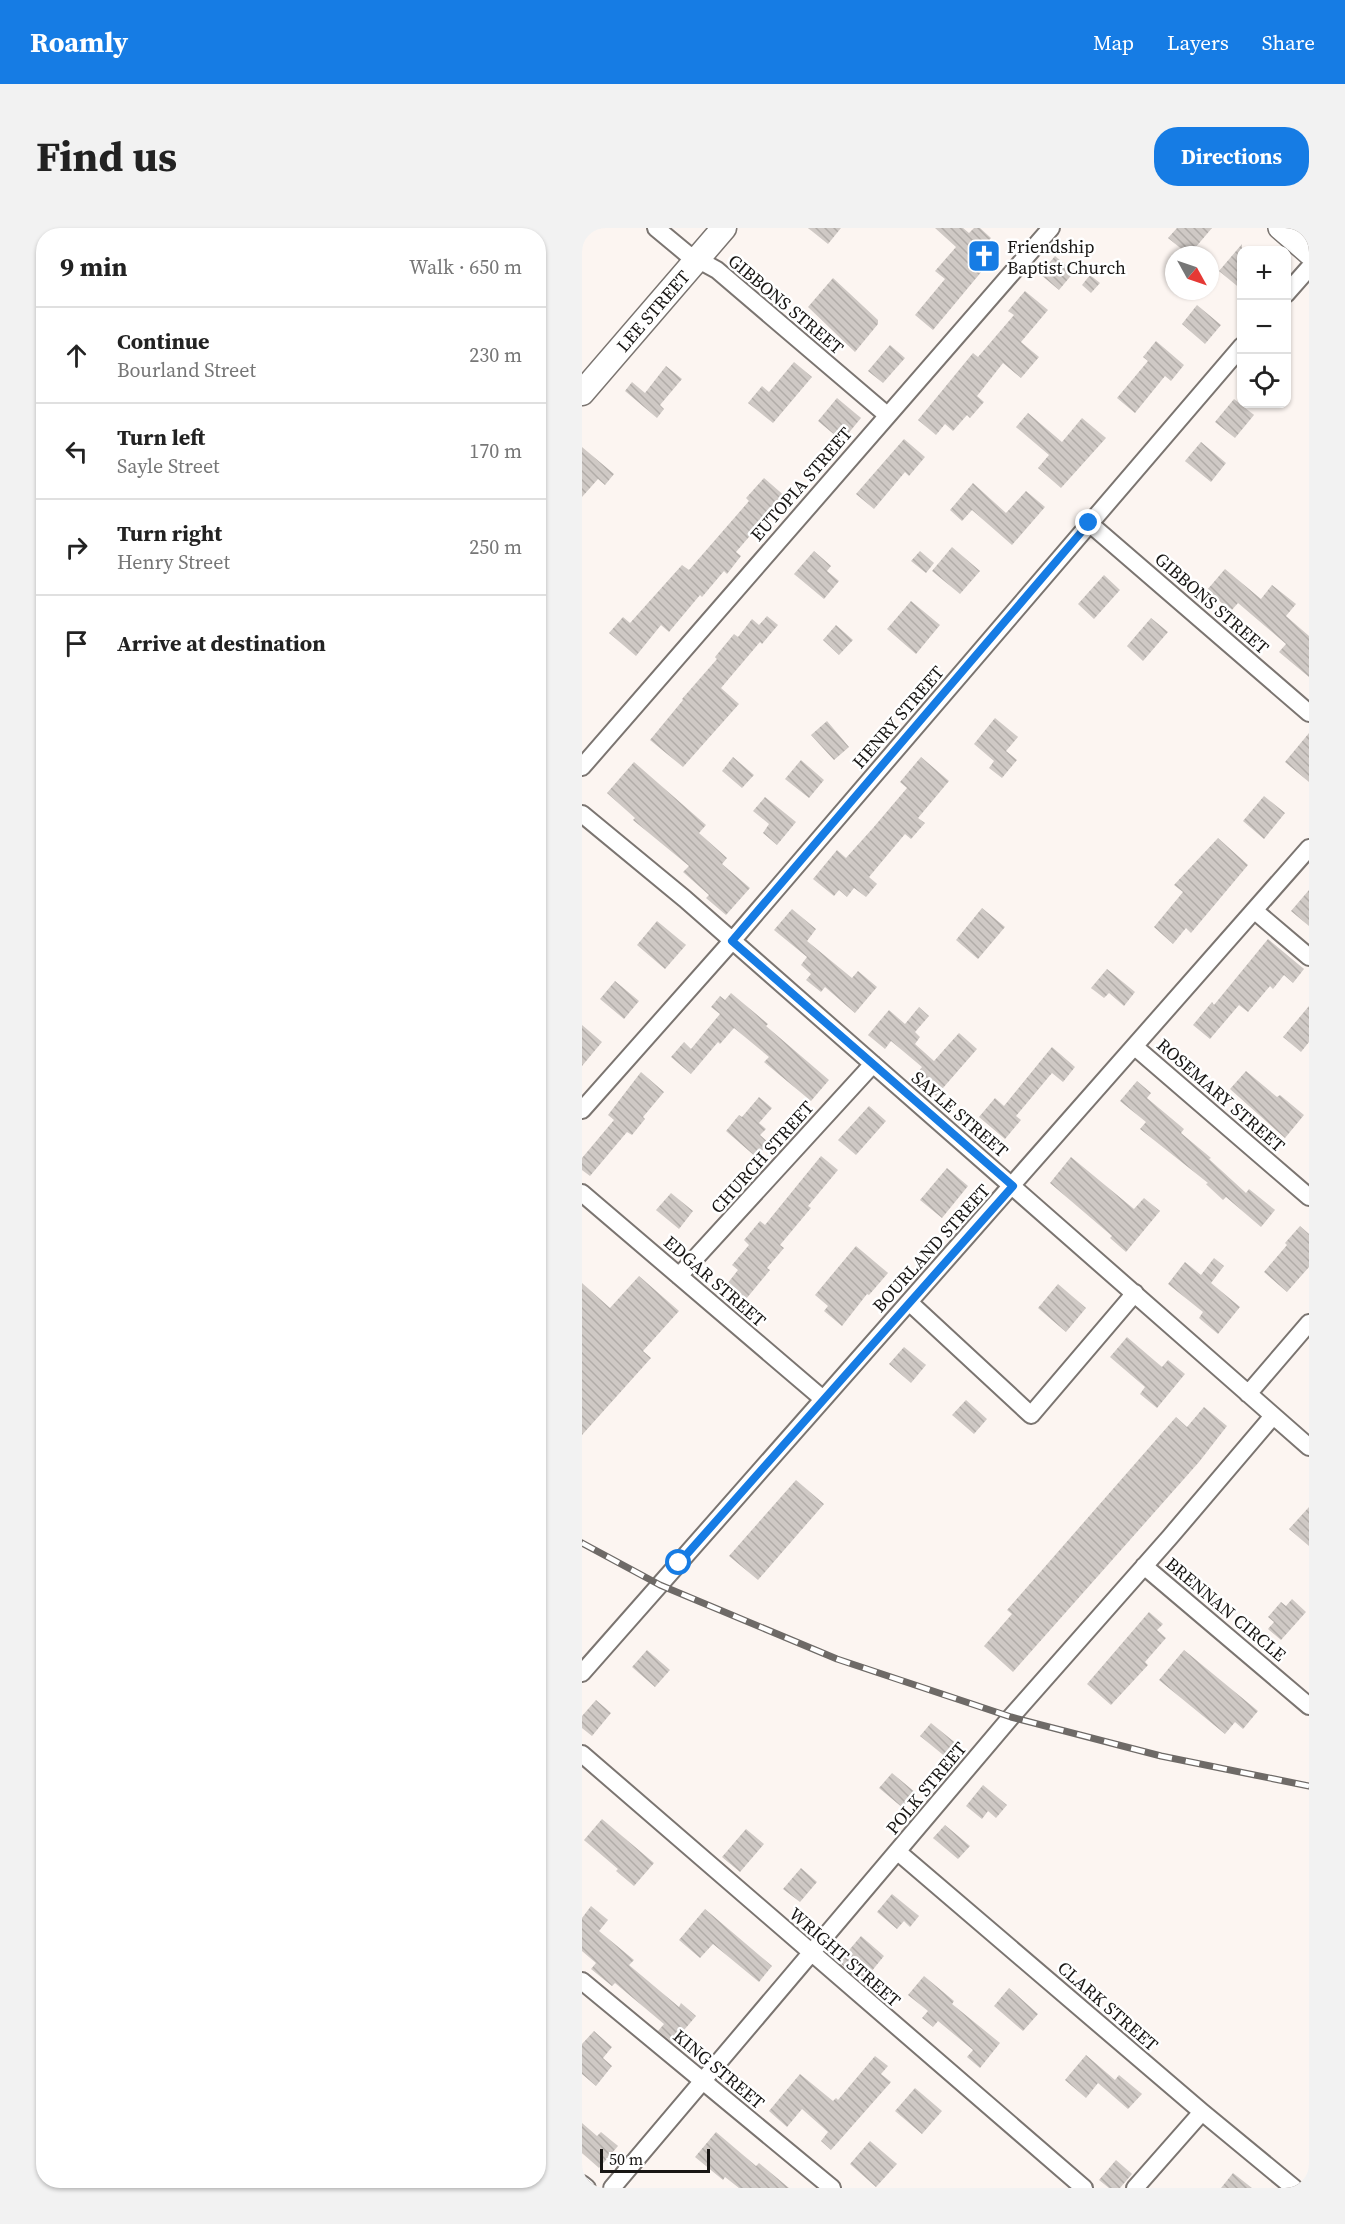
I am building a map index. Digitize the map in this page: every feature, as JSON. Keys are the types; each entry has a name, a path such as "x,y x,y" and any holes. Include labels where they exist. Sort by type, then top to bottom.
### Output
{"main road":[{"name":"LEE STREET","path":"582,393 724,228"}],"street":[{"name":"GIBBONS STREET","path":"656,228 686,253 699,258 717,270 887,415"},
{"name":"EUTOPIA STREET","path":"582,767 1051,228"},
{"path":"1279,228 1309,254"},
{"path":"1291,289 1309,268"},
{"name":"HENRY STREET","path":"582,1110 732,941 1237,352"},
{"name":"GIBBONS STREET","path":"1089,523 1309,713"},
{"name":"SAYLE STREET","path":"582,814 685,898 1309,1447"},
{"name":"BOURLAND STREET","path":"582,1674 1309,848"},
{"path":"1255,911 1309,957"},
{"name":"ROSEMARY STREET","path":"1135,1047 1309,1197"},
{"name":"CHURCH STREET","path":"679,1276 873,1064"},
{"name":"EDGAR STREET","path":"582,1193 823,1399"},
{"path":"909,1302 1031,1415 1135,1293"},
{"path":"1248,1394 1309,1323"},
{"name":"POLK STREET","path":"612,2188 1011,1717 1274,1416"},
{"name":"BRENNAN CIRCLE","path":"1144,1566 1309,1706"},
{"name":"WRIGHT STREET","path":"582,1754 1084,2188"},
{"name":"CLARK STREET","path":"898,1852 1294,2188"},
{"name":"KING STREET","path":"582,1981 832,2188"},
{"path":"1135,2188 1202,2112"},
{"path":"582,2184 586,2188"}],"building":[{"path":"808,228 841,228 828,244"},
{"path":"935,228 963,228 969,233 974,228 980,228 991,238 986,244 997,253 933,330 915,315 945,279 935,271 956,247"},
{"path":"1177,228 1212,228 1197,246 1178,246 1168,238"},
{"path":"1237,250 1237,286 1219,271"},
{"path":"1055,256 1074,272 1059,290 1040,274"},
{"path":"1090,275 1100,283 1091,293 1082,285"},
{"path":"833,278 878,320 878,324 855,352 808,307"},
{"path":"1025,291 1048,310 1021,342 1039,357 1021,378 1003,363 977,396 984,402 970,418 967,415 953,431 945,424 936,435 918,420 973,353 978,357 1014,315 1008,311"},
{"path":"1197,305 1221,325 1205,344 1182,324"},
{"path":"1156,341 1184,365 1171,381 1165,376 1135,413 1117,398 1148,361 1143,357"},
{"path":"890,345 905,358 883,383 868,371"},
{"path":"794,362 812,377 773,423 748,403 762,386 769,392"},
{"path":"666,366 682,379 660,405 664,409 657,418 625,391 632,382 645,393"},
{"path":"837,398 861,418 842,441 818,421"},
{"path":"1234,399 1237,401 1237,408 1245,408 1254,415 1235,438 1215,422"},
{"path":"1028,413 1062,442 1082,418 1106,438 1061,488 1038,468 1049,455 1016,427"},
{"path":"904,439 925,457 909,476 905,472 874,509 856,494"},
{"path":"1201,442 1226,463 1211,482 1185,461"},
{"path":"582,447 614,474 605,485 598,479 582,497"},
{"path":"764,478 787,498 769,518 767,516 736,552 741,556 727,574 724,571 702,597 700,595 669,632 661,625 636,656 609,633 623,617 630,623 682,565 689,570 749,501 746,498"},
{"path":"973,483 1006,513 1026,491 1045,507 1012,545 972,510 962,521 950,510"},
{"path":"952,547 980,571 960,594 932,571"},
{"path":"814,551 831,566 827,571 839,581 824,599 794,574"},
{"path":"920,551 934,563 926,573 911,561"},
{"path":"1225,569 1261,599 1272,585 1296,604 1286,616 1309,636 1309,677 1279,652 1286,644 1238,603 1231,611 1207,590"},
{"path":"1104,575 1120,590 1094,619 1078,604"},
{"path":"911,601 940,625 916,654 887,629"},
{"path":"767,616 778,625 762,644 760,642 721,688 739,704 683,767 650,740 717,659 715,657 734,634 738,637 752,619 759,625"},
{"path":"1151,618 1168,632 1143,661 1127,646"},
{"path":"836,625 853,640 839,655 823,640"},
{"path":"995,718 1018,737 1006,751 1017,760 1002,778 989,768 994,761 974,744"},
{"path":"827,721 849,747 834,760 811,735"},
{"path":"1309,733 1309,782 1285,762"},
{"path":"733,757 754,775 742,788 722,771"},
{"path":"921,757 949,781 918,818 925,823 911,839 905,834 869,877 877,884 866,897 854,888 847,897 839,890 834,896 813,879 837,850 846,858 873,828 907,788 900,782"},
{"path":"801,760 824,780 809,798 785,779"},
{"path":"634,762 706,825 699,833 727,858 722,864 750,888 726,915 706,898 709,895 683,872 689,866 633,820 635,818 607,793"},
{"path":"1264,796 1285,813 1264,839 1243,821"},
{"path":"765,797 796,822 777,845 763,833 769,824 753,811"},
{"path":"1218,838 1248,865 1191,933 1186,928 1173,944 1154,927 1183,892 1174,885"},
{"path":"1309,890 1309,926 1291,911"},
{"path":"982,908 1005,927 978,959 956,940"},
{"path":"792,909 816,929 807,941 852,978 858,971 877,987 855,1013 825,987 821,992 806,980 811,974 801,965 807,957 774,930"},
{"path":"657,921 686,945 665,969 637,945"},
{"path":"1268,939 1304,969 1293,983 1284,975 1273,989 1270,986 1248,1012 1239,1005 1210,1039 1193,1025 1212,1002 1214,1005"},
{"path":"1107,969 1135,992 1124,1006 1109,993 1104,998 1091,988"},
{"path":"615,981 639,1001 624,1019 600,999"},
{"path":"731,993 829,1080 811,1101 764,1062 769,1057 734,1028 720,1044 718,1042 691,1074 671,1057 684,1042 691,1049 720,1014 711,1007 720,996 725,1000"},
{"path":"1309,1006 1309,1042 1301,1052 1283,1037"},
{"path":"919,1007 929,1016 915,1032 920,1037 915,1044 934,1061 959,1033 977,1049 936,1096 914,1077 922,1067 891,1041 885,1049 868,1035 889,1010 905,1024"},
{"path":"582,1025 602,1042 582,1066"},
{"path":"1052,1047 1075,1067 1063,1082 1052,1073 1016,1116 1021,1120 1005,1139 979,1117 995,1098 1004,1106"},
{"path":"1246,1071 1277,1097 1280,1095 1304,1115 1285,1138 1230,1089"},
{"path":"641,1072 664,1092 643,1117 645,1119 632,1135 627,1132 590,1176 582,1170 582,1158 614,1120 608,1115"},
{"path":"1137,1081 1151,1093 1147,1098 1184,1129 1181,1133 1211,1158 1209,1159 1246,1193 1249,1189 1275,1210 1261,1227 1226,1197 1223,1200 1206,1184 1208,1183 1140,1129 1146,1122 1120,1101"},
{"path":"759,1097 772,1108 759,1123 766,1129 760,1135 769,1143 756,1157 726,1131 739,1115 742,1117"},
{"path":"869,1106 886,1121 856,1155 838,1140"},
{"path":"821,1156 838,1170 808,1206 811,1208 780,1245 784,1248 767,1268 770,1270 746,1299 727,1284 738,1270 732,1265 749,1245 744,1240 760,1221 765,1225"},
{"path":"1071,1157 1134,1209 1144,1198 1160,1211 1126,1252 1110,1238 1112,1236 1050,1183"},
{"path":"947,1168 968,1186 942,1218 920,1200"},
{"path":"671,1193 693,1211 679,1229 656,1210"},
{"path":"1300,1226 1309,1234 1309,1267 1287,1292 1264,1272"},
{"path":"856,1246 888,1273 869,1295 867,1294 842,1326 824,1311 828,1306 815,1295"},
{"path":"1214,1258 1224,1266 1211,1283 1240,1307 1218,1334 1199,1318 1203,1312 1168,1284 1185,1262 1201,1275"},
{"path":"639,1276 679,1311 643,1351 651,1358 582,1435 582,1283 610,1308"},
{"path":"1058,1284 1086,1308 1066,1332 1038,1308"},
{"path":"1127,1337 1162,1367 1168,1360 1185,1374 1157,1408 1140,1394 1145,1387 1110,1357"},
{"path":"904,1347 926,1365 911,1383 889,1364"},
{"path":"966,1400 987,1419 974,1434 952,1415"},
{"path":"1204,1407 1227,1426 1199,1462 1013,1672 984,1646 1012,1614 1007,1610 1176,1417 1187,1427"},
{"path":"796,1480 824,1504 758,1580 729,1556"},
{"path":"1309,1507 1309,1546 1289,1529"},
{"path":"1292,1599 1306,1612 1281,1640 1268,1629 1274,1622 1268,1617 1281,1602 1286,1606"},
{"path":"1149,1612 1163,1624 1157,1630 1166,1638 1145,1662 1148,1665 1111,1705 1087,1684"},
{"path":"647,1650 670,1670 655,1687 632,1667"},
{"path":"1184,1650 1258,1711 1243,1729 1235,1722 1225,1734 1159,1680"},
{"path":"596,1700 611,1713 592,1736 582,1728 582,1716"},
{"path":"931,1723 958,1745 947,1758 920,1736"},
{"path":"892,1773 916,1793 903,1808 879,1788"},
{"path":"983,1785 1007,1805 996,1818 988,1811 982,1819 966,1806"},
{"path":"602,1819 654,1863 634,1886 584,1840"},
{"path":"945,1825 970,1846 958,1859 933,1838"},
{"path":"746,1829 764,1844 740,1872 722,1857"},
{"path":"801,1868 817,1882 800,1902 783,1889"},
{"path":"892,1894 919,1916 910,1927 904,1921 897,1929 877,1912"},
{"path":"591,1906 608,1920 599,1931 634,1960 629,1965 679,2007 681,2003 696,2016 673,2043 658,2031 664,2024 615,1983 612,1986 591,1969 596,1963 582,1951 582,1918"},
{"path":"705,1909 772,1966 759,1982 713,1944 700,1958 679,1940"},
{"path":"861,1936 884,1956 862,1983 839,1962"},
{"path":"924,1976 954,2001 952,2004 1000,2043 980,2068 967,2057 973,2050 938,2021 933,2027 922,2018 928,2011 908,1995"},
{"path":"1009,1988 1038,2014 1023,2031 994,2006"},
{"path":"594,2031 612,2047 603,2058 612,2066 596,2086 582,2074 582,2044"},
{"path":"1086,2055 1115,2080 1119,2075 1142,2094 1128,2109 1098,2083 1086,2098 1065,2080"},
{"path":"875,2056 888,2066 881,2074 891,2082 831,2150 821,2141 828,2132 802,2109 787,2127 769,2111 800,2074 833,2101 836,2098 838,2100"},
{"path":"915,2088 942,2111 922,2134 895,2111"},
{"path":"582,2123 597,2136 601,2132 618,2146 599,2168 582,2153"},
{"path":"716,2132 756,2166 759,2163 789,2188 739,2188 725,2177 723,2180 695,2157"},
{"path":"870,2141 897,2164 876,2187 850,2164"},
{"path":"1116,2160 1132,2174 1120,2188 1109,2188 1099,2180"},
{"path":"1233,2173 1252,2188 1221,2188"}],"railway":[{"path":"582,1543 660,1585 837,1659 1011,1717 1161,1756 1309,1786"}],"place":[{"name":"Friendship Baptist Church","path":"984,256"}],"route":[{"path":"679,1563 1013,1186 732,941 1089,523"}]}
